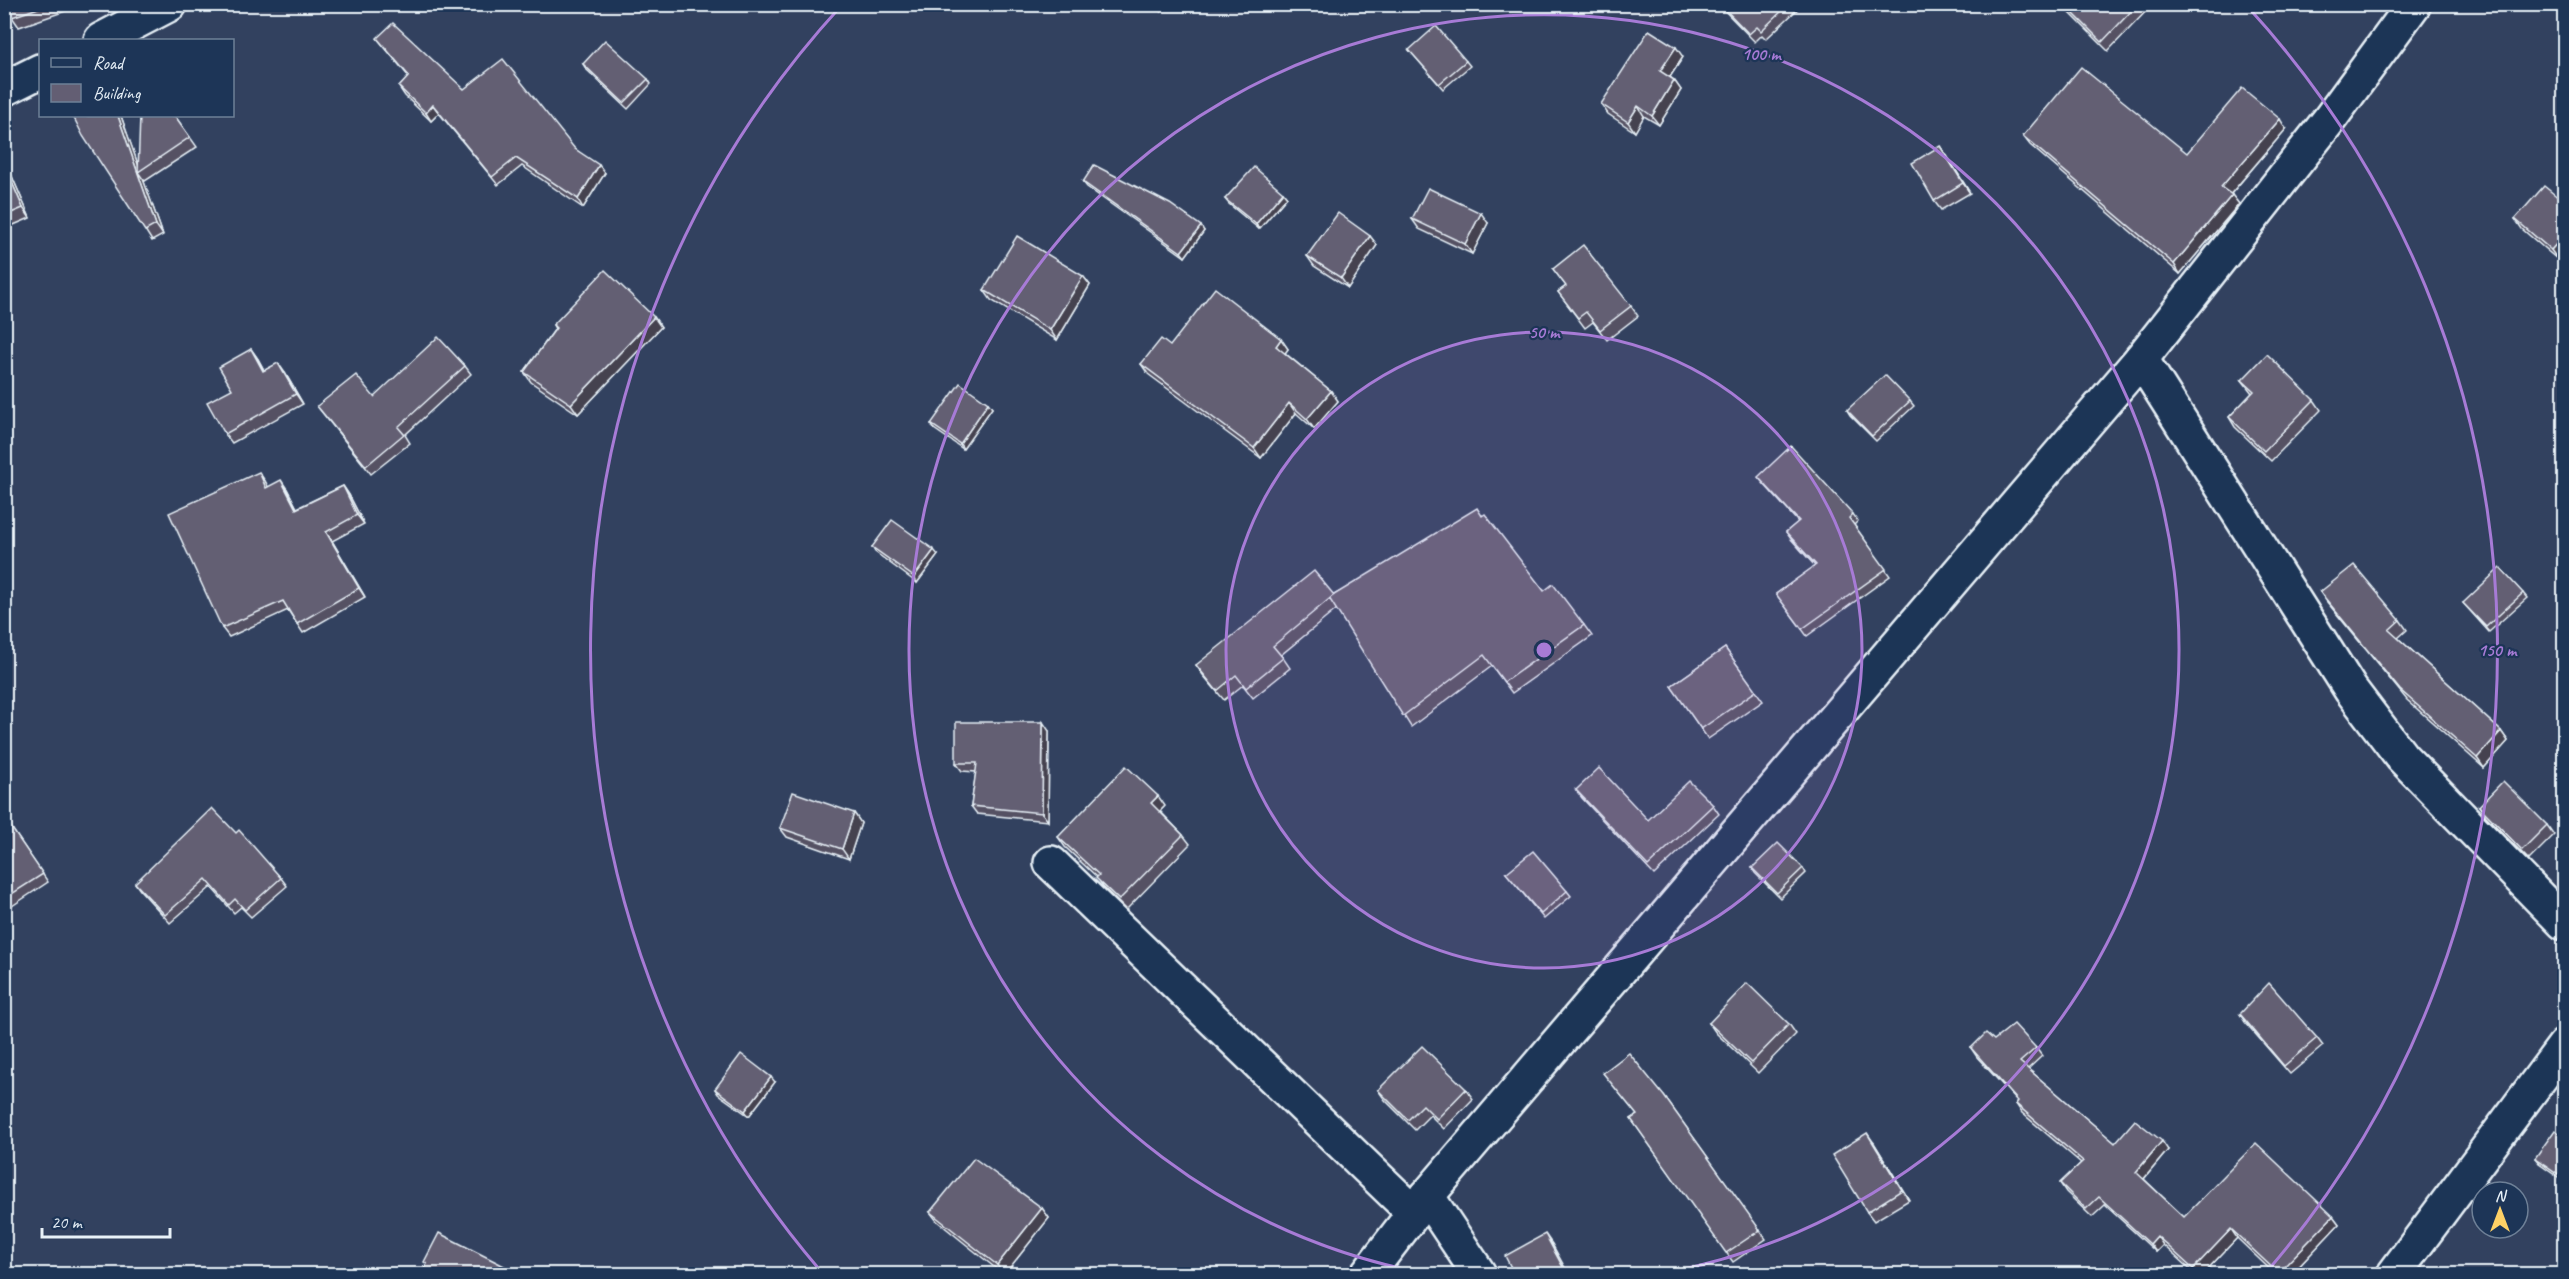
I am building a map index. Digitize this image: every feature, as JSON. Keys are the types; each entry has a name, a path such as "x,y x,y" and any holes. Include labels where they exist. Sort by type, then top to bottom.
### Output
{"street":[{"path":"103,39 170,4"},
{"path":"1367,1275 1420,1204 2141,358 2330,120 2414,4"},
{"path":"4,88 39,71"},
{"path":"2141,358 2358,698 2402,757 2565,923"},
{"path":"1051,863 1420,1204 1479,1275"},
{"path":"2394,1275 2565,1046"}],"building":[{"path":"8,4 50,4 12,17"},
{"path":"1720,4 1789,4 1761,31 1757,27 1749,34"},
{"path":"2064,4 2138,4 2102,42"},
{"path":"393,23 464,89 503,59 575,149 599,165 578,199 516,158 492,177 433,105 426,113 399,87 409,76 377,38"},
{"path":"1436,26 1466,61 1439,84 1409,50"},
{"path":"1649,30 1676,47 1660,71 1674,80 1652,116 1638,106 1628,122 1601,104"},
{"path":"605,40 648,79 624,103 583,64"},
{"path":"2081,67 2187,153 2242,88 2280,119 2221,187 2232,195 2174,264 2023,136"},
{"path":"74,117 118,117 156,225 145,231 83,136"},
{"path":"140,117 176,117 190,137 138,172"},
{"path":"1940,146 1963,183 1934,201 1912,163"},
{"path":"4,164 23,208 4,216"},
{"path":"1094,165 1170,204 1201,226 1181,252 1083,182"},
{"path":"1254,167 1283,192 1256,224 1225,199"},
{"path":"2544,186 2565,203 2565,234 2551,250 2515,219"},
{"path":"1428,188 1481,213 1465,244 1412,219"},
{"path":"1338,213 1370,236 1341,278 1307,256"},
{"path":"1017,236 1083,276 1050,330 984,290"},
{"path":"1583,245 1631,306 1600,330 1586,312 1578,318 1558,292 1566,286 1553,269"},
{"path":"605,270 654,317 571,404 524,372 556,328 553,325"},
{"path":"1215,288 1281,339 1276,346 1331,391 1307,419 1289,403 1254,448 1141,364 1161,339 1170,346"},
{"path":"438,337 465,366 398,427 404,434 366,466 317,406 356,375 374,397"},
{"path":"251,349 263,371 278,363 296,394 225,434 207,402 232,389 219,367"},
{"path":"2267,354 2314,400 2264,451 2229,417 2254,391 2242,380"},
{"path":"1885,375 1910,401 1872,436 1847,410"},
{"path":"960,383 988,403 960,444 931,424"},
{"path":"1791,446 1853,514 1849,518 1886,569 1802,629 1776,594 1816,565 1786,532 1799,521 1758,477"},
{"path":"259,472 266,488 281,480 296,509 343,486 357,515 326,532 359,588 297,624 283,601 222,628 169,513"},
{"path":"1477,508 1482,516 1485,514 1544,591 1553,584 1584,625 1504,682 1484,655 1403,716 1329,598"},
{"path":"892,520 934,550 914,577 872,547"},
{"path":"2354,565 2400,620 2389,630 2501,731 2477,758 2400,690 2320,592"},
{"path":"2500,568 2523,593 2486,627 2463,603"},
{"path":"1314,571 1334,595 1273,646 1283,658 1246,688 1236,675 1217,691 1196,665"},
{"path":"1725,648 1756,691 1701,729 1671,686"},
{"path":"956,722 1043,722 1042,813 971,806 977,763 956,763"},
{"path":"1126,766 1158,796 1151,803 1183,835 1119,900 1096,878 1099,875 1058,837"},
{"path":"1599,768 1648,820 1689,781 1713,805 1648,866 1576,790"},
{"path":"2503,781 2547,825 2522,850 2479,806"},
{"path":"793,792 854,813 842,849 780,828"},
{"path":"212,808 236,833 239,830 281,878 245,910 235,899 229,905 206,879 165,915 135,883"},
{"path":"4,817 43,874 4,899"},
{"path":"1778,843 1803,868 1777,893 1752,868"},
{"path":"1533,851 1567,891 1541,914 1506,873"},
{"path":"1747,983 1789,1024 1751,1063 1709,1023"},
{"path":"2269,983 2317,1038 2284,1066 2240,1014"},
{"path":"2014,1024 2036,1048 2020,1062 2115,1143 2135,1120 2162,1141 2136,1172 2184,1217 2256,1143 2333,1216 2278,1273 2231,1229 2193,1269 2157,1236 2150,1244 2099,1197 2086,1209 2060,1183 2083,1161 2016,1104 2018,1101 1971,1048 1986,1033 1994,1040"},
{"path":"1422,1046 1466,1089 1437,1119 1423,1105 1408,1120 1378,1090"},
{"path":"1629,1053 1664,1096 1760,1230 1726,1253 1631,1119 1637,1115 1603,1073"},
{"path":"741,1054 771,1077 745,1111 715,1089"},
{"path":"2555,1130 2565,1137 2565,1175 2563,1177 2535,1158"},
{"path":"1867,1133 1902,1190 1867,1212 1832,1155"},
{"path":"974,1158 1042,1208 997,1265 930,1212"},
{"path":"439,1233 516,1272 515,1275 420,1275 427,1264 424,1262"},
{"path":"1545,1234 1566,1273 1563,1275 1515,1275 1505,1256"}]}
